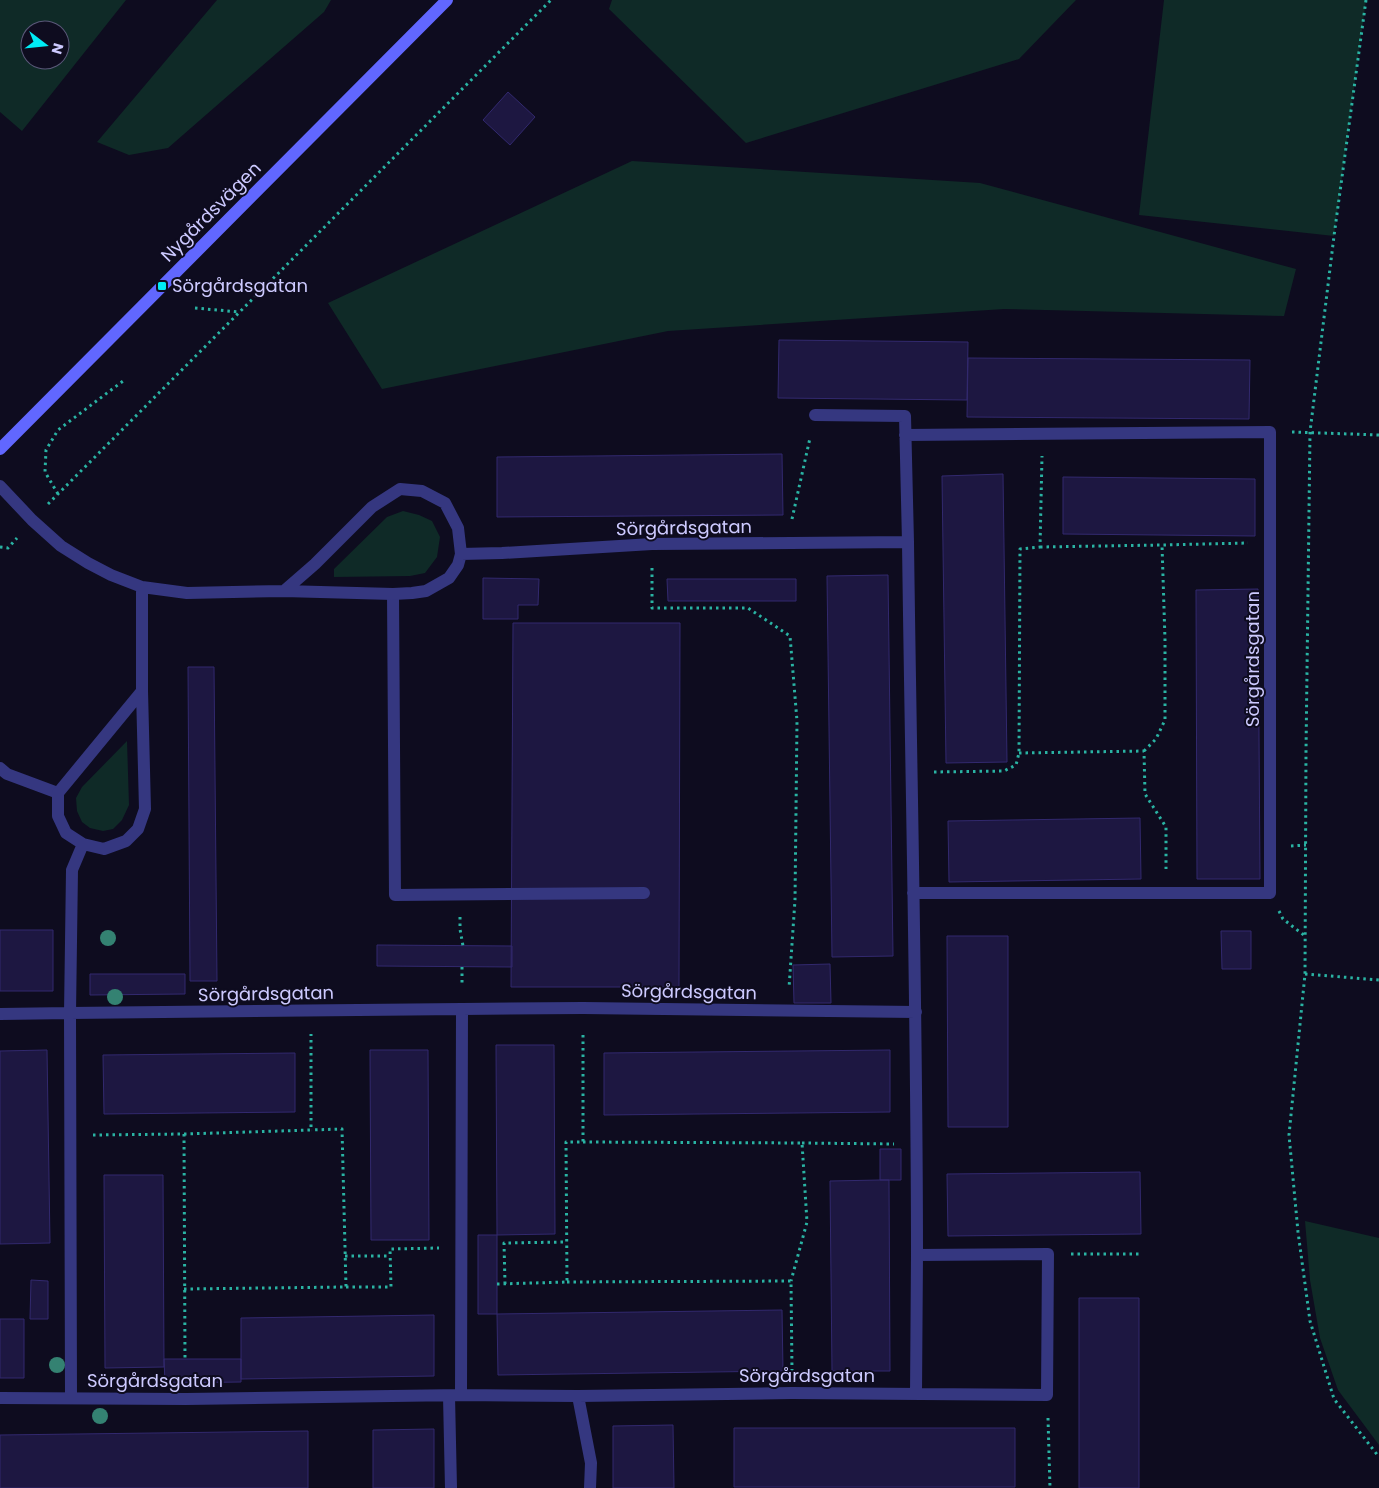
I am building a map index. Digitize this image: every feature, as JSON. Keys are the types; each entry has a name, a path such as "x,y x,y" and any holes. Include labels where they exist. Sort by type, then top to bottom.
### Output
{"street":[{"name":"Nygårdsvägen","path":"0,449 447,0"},
{"path":"815,415 905,416 916,1012 916,1394"},
{"name":"Sörgårdsgatan","path":"906,435 1270,432 1270,893"},
{"path":"0,486 32,520 62,546 88,563 142,587 187,592 284,591 393,594 426,590 448,578 458,565 461,554 458,528 445,504 422,491 400,489 372,507 284,591"},
{"name":"Sörgårdsgatan","path":"461,554 652,544 908,542"},
{"path":"142,587 145,809 138,829 126,841 104,849 83,844 66,833 58,816 58,793 142,691"},
{"path":"393,594 395,895 644,893"},
{"path":"0,768 7,774 58,793"},
{"name":"Sörgårdsgatan","path":"71,1398 70,1013 72,870 83,844"},
{"path":"913,893 1270,893"},
{"name":"Sörgårdsgatan","path":"0,1014 583,1008 916,1012"},
{"path":"451,1488 462,1248 462,1009"},
{"path":"917,1255 1048,1254 1047,1395"},
{"name":"Sörgårdsgatan","path":"0,1398 186,1399 792,1393 1047,1395"},
{"path":"578,1396 591,1463 590,1488"}],"path":[{"path":"0,547 8,548 32,520 551,0"},
{"path":"1366,0 1310,432 1305,974 1289,1135 1298,1232 1310,1321 1334,1398 1379,1458"},
{"path":"195,308 240,312"},
{"path":"58,494 44,472 46,450 58,430 123,381"},
{"path":"787,543 815,415"},
{"path":"1310,432 1379,435"},
{"path":"1040,547 1042,433"},
{"path":"911,773 1004,772 1016,765 1019,753 1020,549 1040,547 1270,543"},
{"path":"652,544 652,608 748,608 790,636 797,721 795,900 788,1010"},
{"path":"1162,545 1166,720 1156,739 1144,752 1144,794 1166,827 1167,893"},
{"path":"1019,753 1144,752"},
{"path":"1270,893 1283,919 1306,936"},
{"path":"459,895 460,929 463,946"},
{"path":"1305,974 1379,980"},
{"path":"583,1008 583,1142"},
{"path":"311,1130 312,1011"},
{"path":"70,1135 184,1134 342,1128 346,1288"},
{"path":"184,1134 185,1360"},
{"path":"567,1282 566,1142 917,1144"},
{"path":"792,1393 791,1281 807,1222 802,1143"},
{"path":"505,1284 504,1243 566,1242"},
{"path":"184,1289 391,1287 390,1249 462,1248"},
{"path":"1048,1254 1141,1254"},
{"path":"345,1256 390,1256"},
{"path":"498,1284 791,1281"},
{"path":"1047,1395 1050,1488"}],"green space":[{"path":"0,0 126,0 22,131 0,112"},
{"path":"217,0 331,0 324,12 168,148 129,155 97,142"},
{"path":"612,0 1076,0 1019,59 746,143 609,9"},
{"path":"1164,0 1366,0 1334,236 1139,215"},
{"path":"632,161 980,183 1296,269 1284,316 1004,309 668,331 382,389 328,303"},
{"path":"403,511 432,521 440,537 437,557 425,573 410,576 334,577 334,569 387,517"},
{"path":"127,741 129,805 122,820 113,829 103,831 90,828 82,822 77,811 76,798 82,787"},
{"path":"1305,1221 1379,1238 1379,1445 1338,1390 1320,1338 1310,1280"}],"building":[{"path":"508,92 535,117 510,145 483,120"},
{"path":"779,340 968,342 967,400 778,398"},
{"path":"968,358 1250,360 1249,419 967,417"},
{"path":"782,454 783,515 497,517 497,457"},
{"path":"1003,474 1007,762 946,763 942,476"},
{"path":"1063,477 1255,479 1255,536 1063,534"},
{"path":"888,575 893,956 832,957 827,576"},
{"path":"483,578 539,579 538,605 518,605 518,619 483,619"},
{"path":"667,579 796,579 796,601 668,601"},
{"path":"1258,589 1260,879 1197,879 1196,590"},
{"path":"513,623 680,623 679,987 511,987"},
{"path":"188,667 214,667 217,981 190,981"},
{"path":"1140,818 1141,879 949,882 948,821"},
{"path":"0,930 53,930 53,991 0,991"},
{"path":"1221,931 1251,931 1251,969 1222,969"},
{"path":"947,936 1008,936 1008,1127 948,1127"},
{"path":"377,945 512,946 512,967 377,966"},
{"path":"830,964 831,1003 794,1003 793,965"},
{"path":"90,974 185,974 185,994 90,995"},
{"path":"496,1045 554,1045 555,1234 497,1235"},
{"path":"47,1050 50,1243 0,1244 0,1051"},
{"path":"370,1050 428,1050 429,1240 371,1240"},
{"path":"890,1050 890,1112 604,1115 604,1053"},
{"path":"295,1053 295,1112 104,1114 103,1055"},
{"path":"880,1149 901,1149 901,1180 880,1180"},
{"path":"1140,1172 1141,1234 948,1236 947,1174"},
{"path":"104,1175 163,1175 164,1367 105,1368"},
{"path":"889,1180 890,1371 832,1371 830,1181"},
{"path":"478,1235 497,1235 497,1314 478,1314"},
{"path":"31,1280 48,1281 48,1319 30,1319"},
{"path":"1079,1298 1139,1298 1139,1488 1079,1488"},
{"path":"782,1310 783,1371 498,1375 497,1314"},
{"path":"434,1315 434,1376 241,1379 241,1318"},
{"path":"0,1319 24,1319 24,1378 0,1378"},
{"path":"164,1359 241,1359 241,1382 165,1383"},
{"path":"673,1425 674,1488 613,1488 613,1426"},
{"path":"734,1428 1015,1428 1015,1487 734,1487"},
{"path":"434,1429 434,1488 373,1488 373,1430"},
{"path":"308,1431 308,1488 0,1488 0,1435"}],"place":[{"name":"Sörgårdsgatan","path":"162,286"}]}
